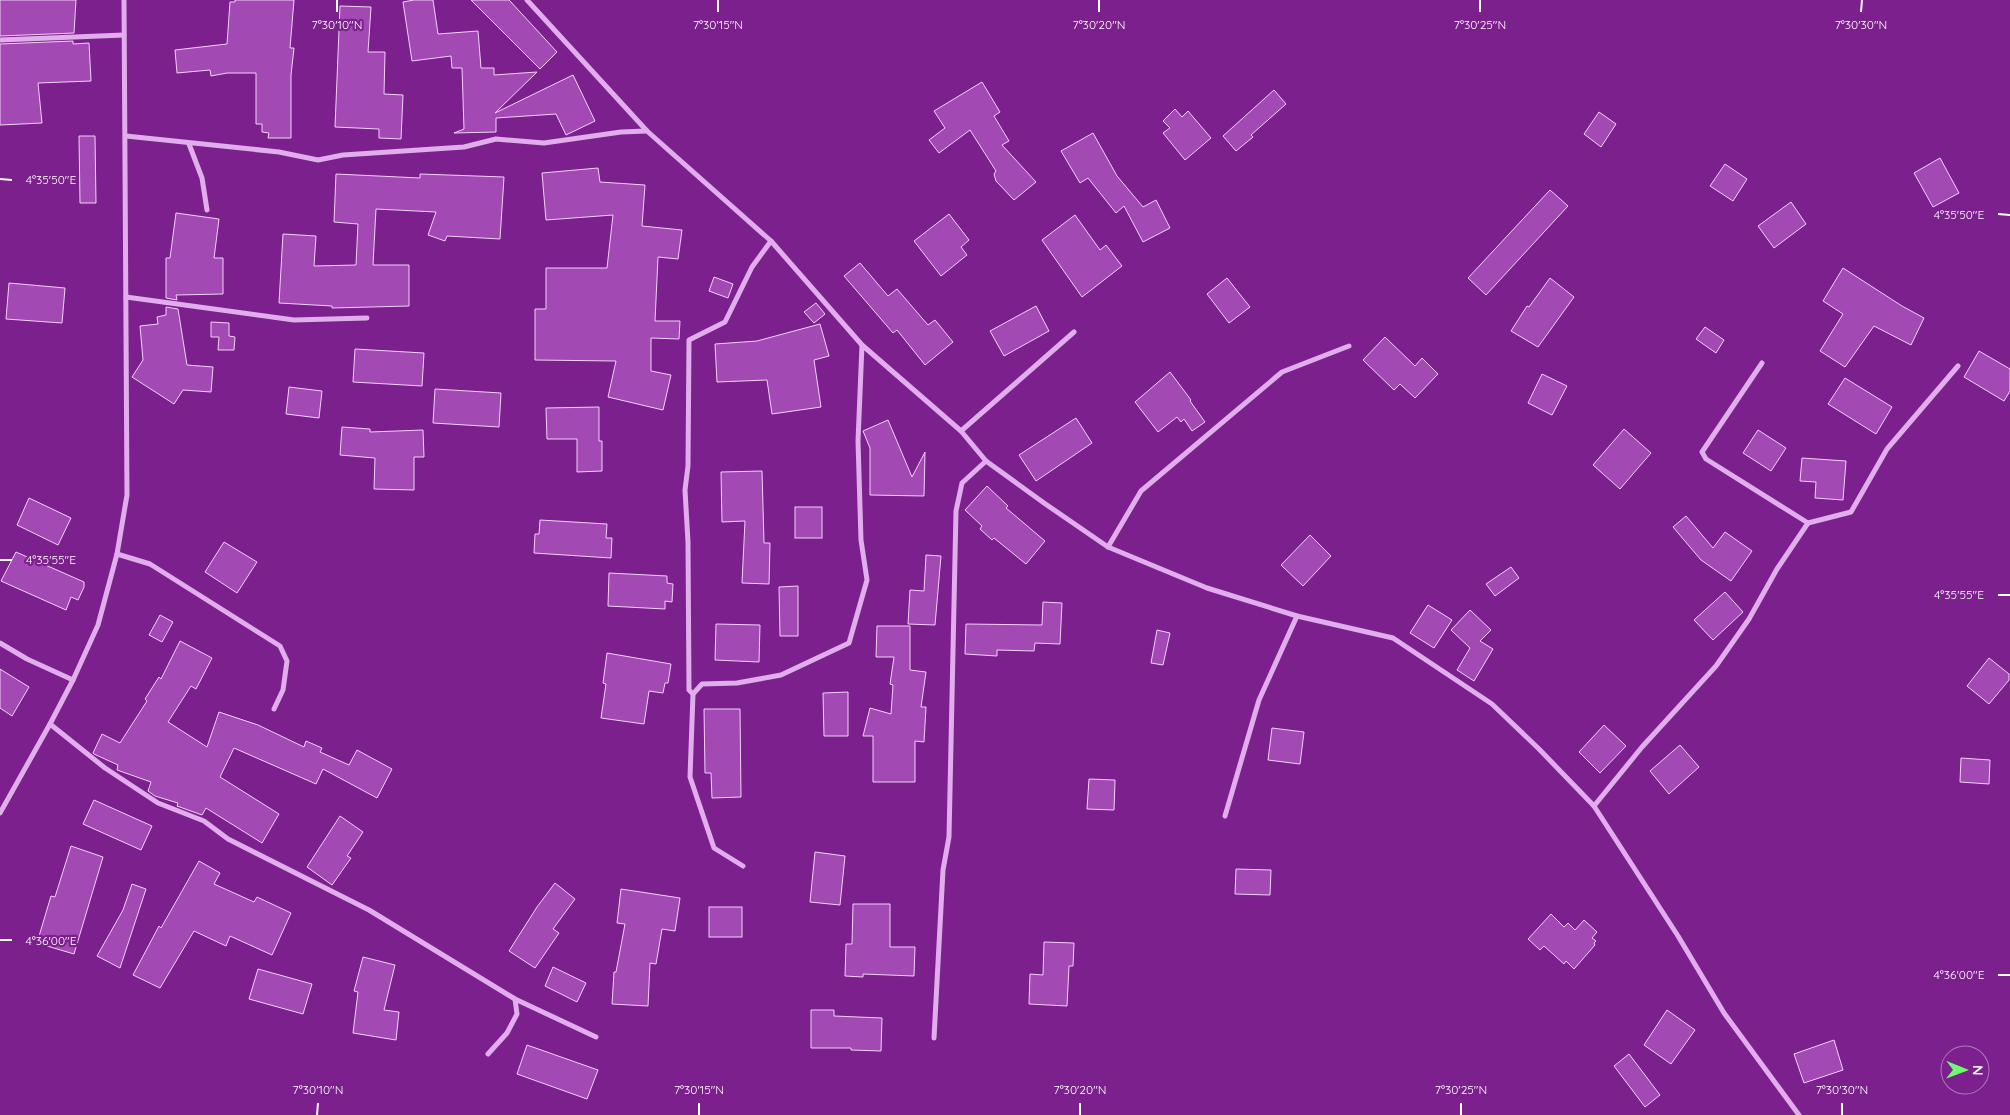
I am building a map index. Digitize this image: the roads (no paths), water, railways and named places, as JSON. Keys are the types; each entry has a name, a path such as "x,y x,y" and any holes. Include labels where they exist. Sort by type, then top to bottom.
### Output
{"street":[{"path":"0,813 74,680 98,625 117,554 127,495 124,0"},
{"path":"526,0 647,131 771,240 862,345 961,431 986,461 1108,547 1207,588 1297,616 1392,638 1492,704 1539,748 1594,806 1678,936 1724,1013 1799,1115"},
{"path":"0,40 124,35"},
{"path":"126,136 188,144 279,152 318,160 343,155 464,147 496,139 544,143 621,132 647,131"},
{"path":"188,144 202,178 207,210"},
{"path":"693,694 689,690 688,542 685,490 688,466 689,340 726,322 752,267 771,240"},
{"path":"126,297 294,320 367,318"},
{"path":"961,431 1074,332"},
{"path":"743,866 714,848 690,777 693,694 702,684 737,683 781,675 848,643 867,580 860,540 858,441 862,345"},
{"path":"1108,547 1141,491 1282,372 1349,346"},
{"path":"1762,363 1702,452 1706,459 1808,523"},
{"path":"1594,806 1642,747 1716,666 1749,619 1777,570 1808,523 1851,512 1887,449 1958,366"},
{"path":"934,1038 942,870 949,837 956,511 962,483 986,461"},
{"path":"117,554 150,564 280,646 287,661 283,690 274,709"},
{"path":"1225,816 1260,700 1297,616"},
{"path":"0,643 27,659 74,680"},
{"path":"50,724 105,768 158,803 204,821 228,839 369,910 515,999 596,1038"},
{"path":"488,1054 507,1033 517,1014 515,999"}]}
